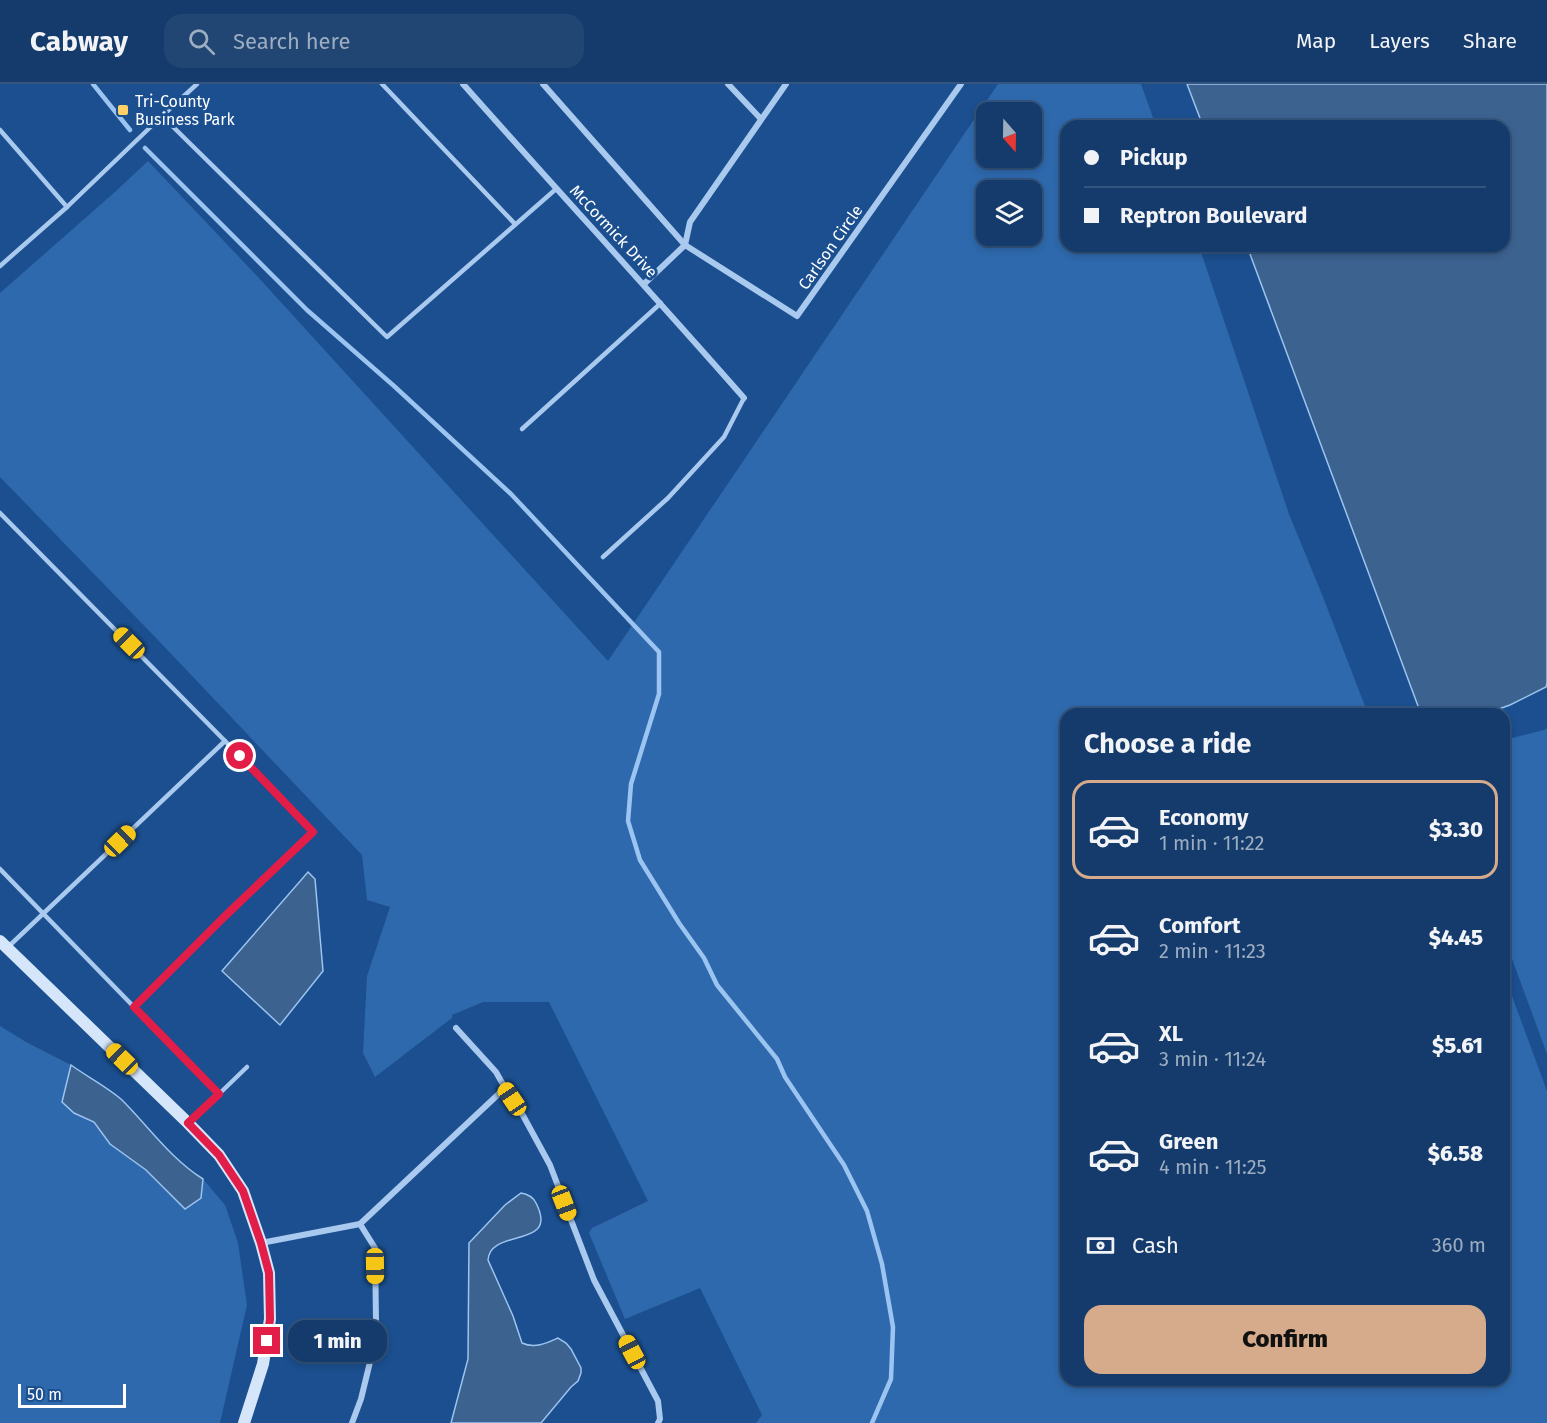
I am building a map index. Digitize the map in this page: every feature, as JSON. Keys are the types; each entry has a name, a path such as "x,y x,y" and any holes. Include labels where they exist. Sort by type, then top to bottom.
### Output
{"street":[{"name":"McCormick Drive","path":"463,84 744,398"},
{"name":"Carlson Circle","path":"543,84 685,245 797,316 961,84"},
{"path":"728,84 761,119"},
{"path":"644,284 685,245 690,222 786,84"},
{"path":"4,945 188,1123 219,1155 243,1191 269,1273 270,1319 263,1364 244,1423"},
{"path":"456,1028 496,1072 550,1165 594,1280 658,1401 660,1419 658,1423"},
{"path":"261,1243 360,1224 505,1088"},
{"path":"352,1423 361,1399 371,1358 376,1321 375,1248 360,1224"}],"lane":[{"path":"0,266 196,84"},
{"path":"382,84 515,224"},
{"path":"162,116 387,337 556,189"},
{"path":"0,130 66,207"},
{"path":"522,429 661,303"},
{"path":"603,557 668,498 724,437 744,398"},
{"path":"0,513 313,832 134,1007"},
{"path":"4,945 44,913 225,741"},
{"path":"0,869 219,1094"},
{"path":"188,1123 247,1067"}],"shaded area":[{"path":"998,84 1141,84 1154,120 1060,120 1060,252 1201,252 1289,514 1366,708 1060,708 1060,1386 1510,1386 1510,991 1547,1091 1547,1423 756,1423 762,1415 700,1288 625,1319 589,1233 592,1228 648,1201 549,1002 483,1002 452,1015 452,1018 375,1077 363,1053 367,976 390,907 367,900 362,855 0,477 0,293 148,161 258,277 608,661 976,117 976,168 1042,168 1042,102 986,102"},
{"path":"1187,84 1547,84 1546,687 1502,708 1419,708 1249,252 1510,252 1510,120 1201,120"},
{"path":"1547,728 1547,1054 1510,954 1510,738"},
{"path":"308,872 315,879 323,971 280,1025 222,971"},
{"path":"0,1026 71,1065 62,1102 74,1113 94,1122 110,1144 146,1170 169,1194 201,1198 203,1179 225,1205 238,1243 247,1305 220,1423 0,1423"},
{"path":"71,1065 122,1100 180,1162 203,1179 201,1198 185,1209 146,1170 110,1144 94,1122 74,1113 62,1102"},
{"path":"521,1193 530,1196 536,1203 541,1218 539,1227 532,1233 500,1244 492,1250 488,1260 513,1316 522,1343 536,1345 558,1338 571,1349 581,1368 581,1373 578,1381 541,1423 451,1423 468,1359 469,1243 505,1205"}],"waterway":[{"path":"93,84 130,130"},
{"path":"145,148 307,310 394,386 511,494 659,652 659,694 631,784 628,821 640,860 704,958 717,985 777,1059 785,1077 844,1165 867,1211 882,1264 893,1327 891,1379 872,1423"}],"place":[{"name":"Tri-County Business Park","path":"123,110"}],"route":[{"path":"240,756 313,832 134,1007 219,1094 188,1123 219,1155 243,1191 269,1273 270,1319 267,1341"}]}
